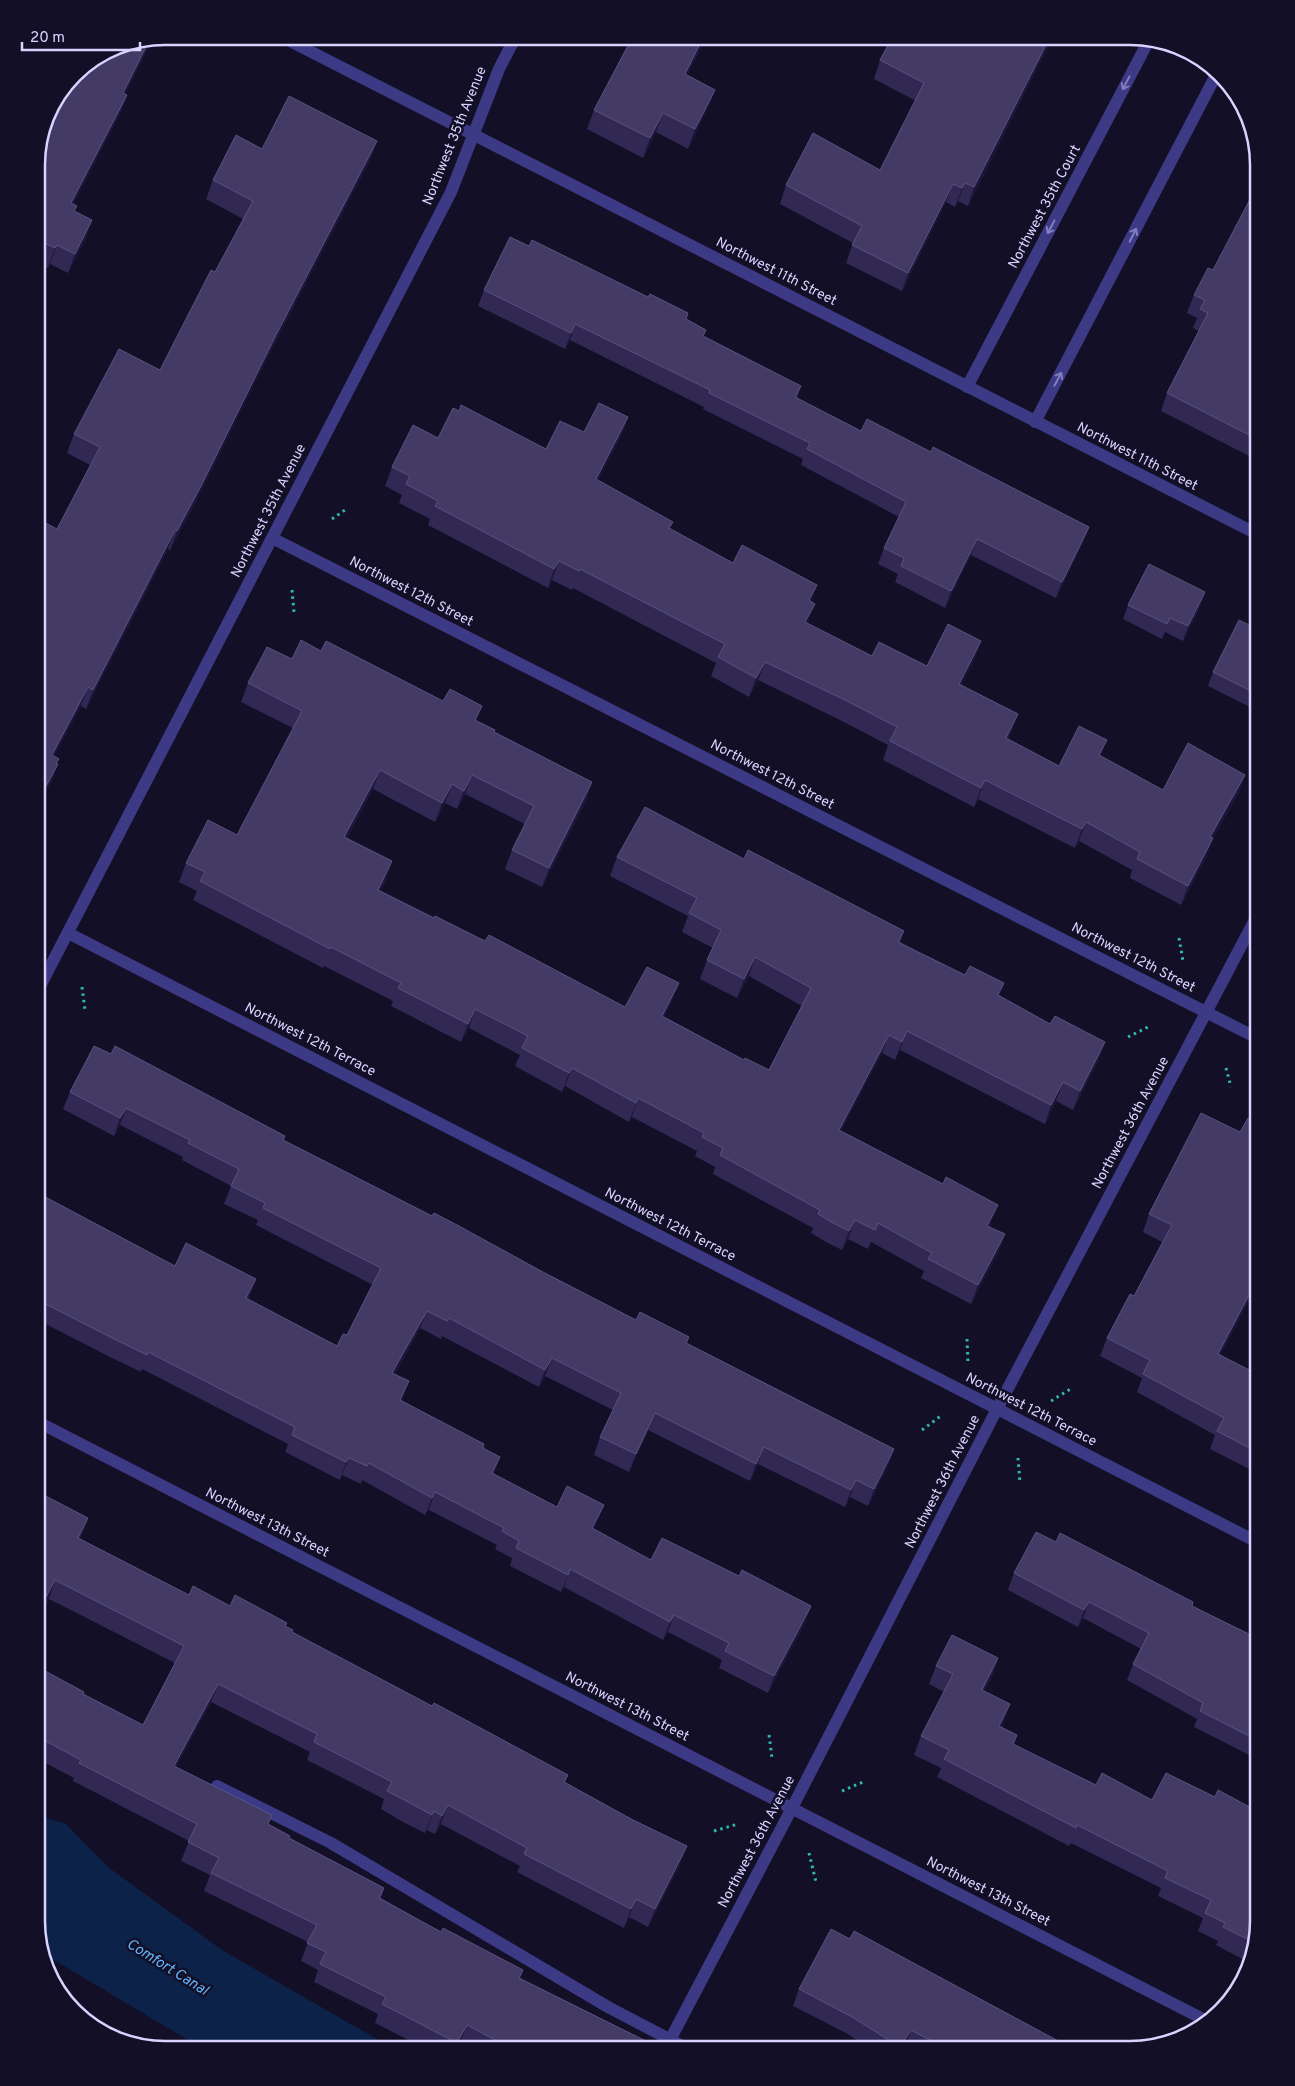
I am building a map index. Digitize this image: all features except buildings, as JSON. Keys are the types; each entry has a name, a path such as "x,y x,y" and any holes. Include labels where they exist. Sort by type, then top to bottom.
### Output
{"street":[{"name":"Northwest 11th Street","path":"298,45 1250,531"},
{"name":"Northwest 35th Avenue","path":"45,977 451,192 499,69 511,45"},
{"name":"Northwest 35th Court","path":"967,387 1146,46"},
{"path":"1035,422 1214,80"},
{"name":"Northwest 12th Street","path":"272,538 1250,1034"},
{"name":"Northwest 36th Avenue","path":"670,2040 792,1808 996,1409 1250,929"},
{"name":"Northwest 12th Terrace","path":"68,933 1250,1538"},
{"name":"Northwest 13th Street","path":"45,1427 1200,2018"},
{"path":"217,1786 331,1843 608,2007 670,2040"}],"path":[{"path":"332,519 345,510"},
{"path":"292,590 294,612"},
{"path":"1179,938 1183,961"},
{"path":"82,988 85,1010"},
{"path":"1128,1037 1150,1026"},
{"path":"1226,1068 1231,1087"},
{"path":"967,1339 968,1364"},
{"path":"1051,1401 1072,1388"},
{"path":"922,1430 942,1416"},
{"path":"1018,1458 1020,1483"},
{"path":"768,1735 772,1758"},
{"path":"842,1791 863,1782"},
{"path":"714,1831 738,1824"},
{"path":"809,1853 816,1882"}],"water":[{"name":"Comfort Canal","path":"45,1817 66,1824 108,1867 222,1950 380,2041 190,2041 51,1958 45,1928"}]}
